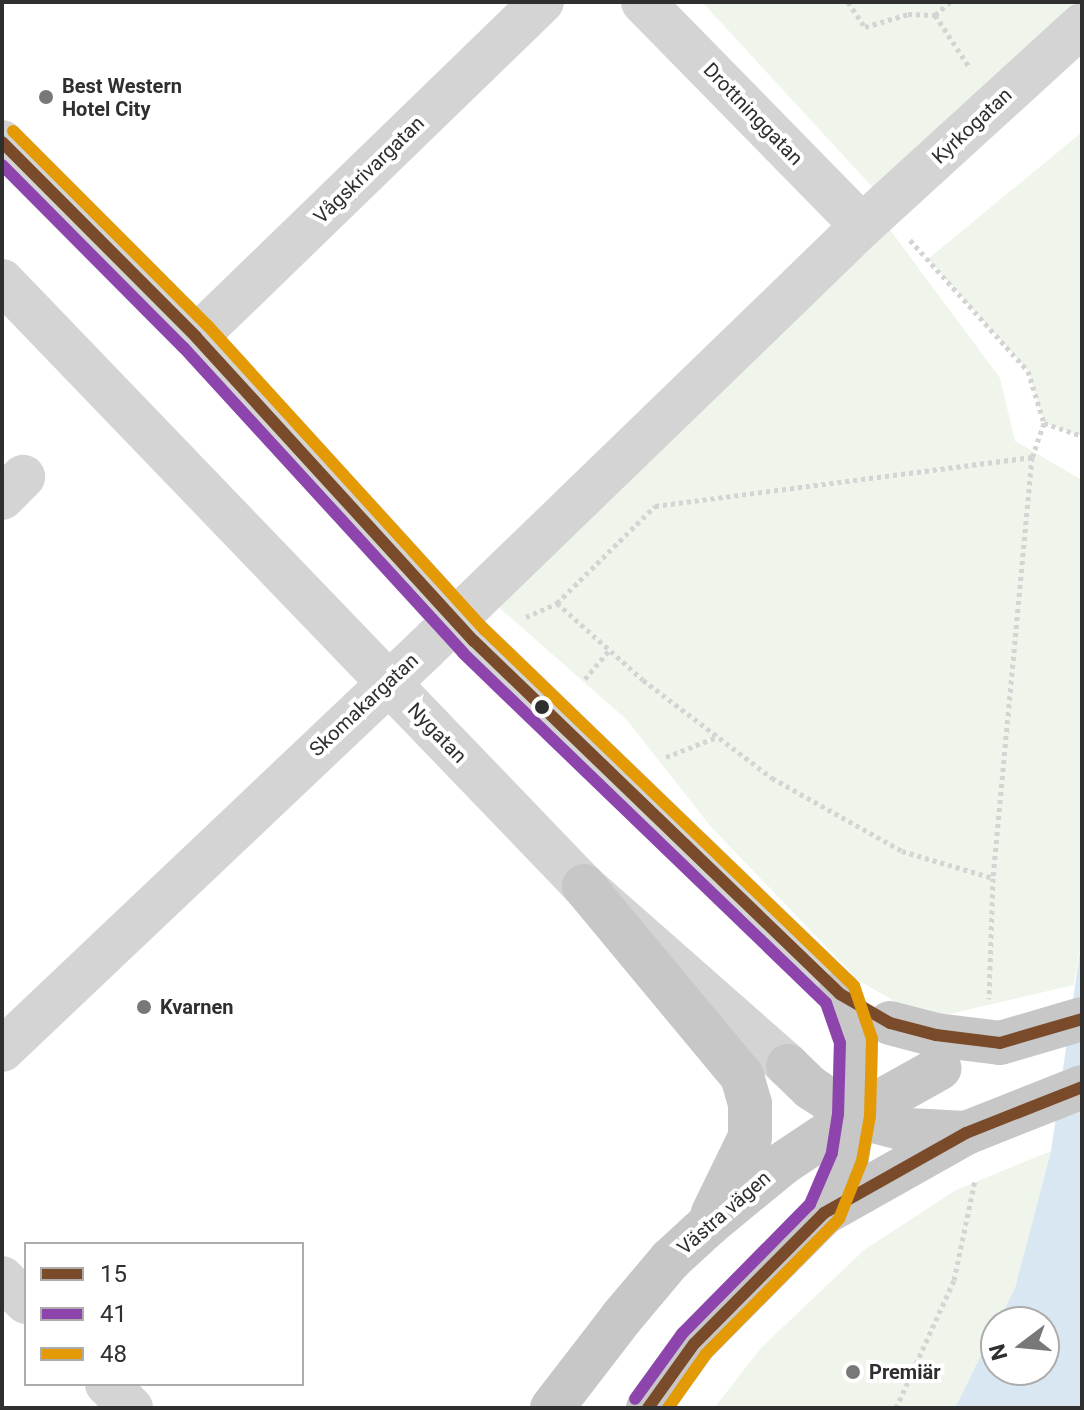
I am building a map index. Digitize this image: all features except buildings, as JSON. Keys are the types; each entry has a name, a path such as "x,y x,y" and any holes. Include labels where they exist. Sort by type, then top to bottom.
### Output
{"main road":[{"path":"584,886 742,1076 750,1104 750,1137 708,1225"},
{"path":"840,994 890,1023 936,1035 994,1027"},
{"path":"824,1213 847,1157 854,1116 856,1041 840,994"},
{"name":"Västra vägen","path":"552,1408 670,1260 782,1164 854,1116 940,1068 994,1027 1082,1019"},
{"path":"788,1066 811,1088 854,1116 972,1150"},
{"path":"648,1408 694,1344 824,1213 972,1150 1082,1087"}],"street":[{"name":"Vågskrivargatan","path":"196,337 542,2"},
{"name":"Drottninggatan","path":"643,2 875,215"},
{"name":"Kyrkogatan","path":"875,215 1082,25"},
{"path":"2,142 196,337 464,630 840,994"},
{"name":"Skomakargatan","path":"2,1050 389,683 464,630 875,215"},
{"name":"Nygatan","path":"2,281 584,886 788,1066"},
{"path":"2,1278 24,1300"},
{"path":"109,1386 131,1408"}],"path":[{"path":"848,2 865,27 908,14 935,15 950,2"},
{"path":"935,15 994,105"},
{"path":"875,215 910,240 1028,371 1044,423 1032,457 993,878 994,1027"},
{"path":"1044,423 1082,436"},
{"path":"464,630 557,603 655,506 1032,457"},
{"path":"557,603 609,650 772,778 902,851 993,878"},
{"path":"585,679 609,650"},
{"path":"666,757 718,736"},
{"path":"896,1408 954,1280 972,1150"}],"shaded area":[{"path":"702,2 1082,2 1082,25 888,204"},
{"path":"1082,132 1082,436 1044,423 1028,371 928,259"},
{"path":"885,223 1000,378 1015,441 1082,480 1082,937 1074,985 945,1015 908,1009 858,980 711,827 627,720 494,603"},
{"path":"1082,938 1082,1408 955,1408 980,1357 980,1386 1060,1386 1060,1306 1006,1306 1015,1288 1051,1151"},
{"path":"1051,1151 1015,1288 1006,1306 980,1306 980,1358 955,1408 714,1408 761,1348 864,1250 956,1190"}],"transit line":[{"name":"48","path":"13,131 208,326 485,630 854,986 872,1039 870,1116 862,1161 839,1219 706,1354 668,1408"},
{"name":"15","path":"2,142 196,337 474,641 840,994 890,1023 936,1035 1000,1043 1082,1019"},
{"name":"41","path":"2,165 184,348 463,653 826,1003 840,1043 838,1114 832,1153 810,1204 682,1334 635,1399"},
{"name":"15","path":"648,1408 694,1344 824,1213 966,1133 1082,1087"}],"place":[{"name":"Best Western Hotel City","path":"46,97"},
{"name":"Kvarnen","path":"144,1007"},
{"name":"Premiär","path":"853,1372"}]}
